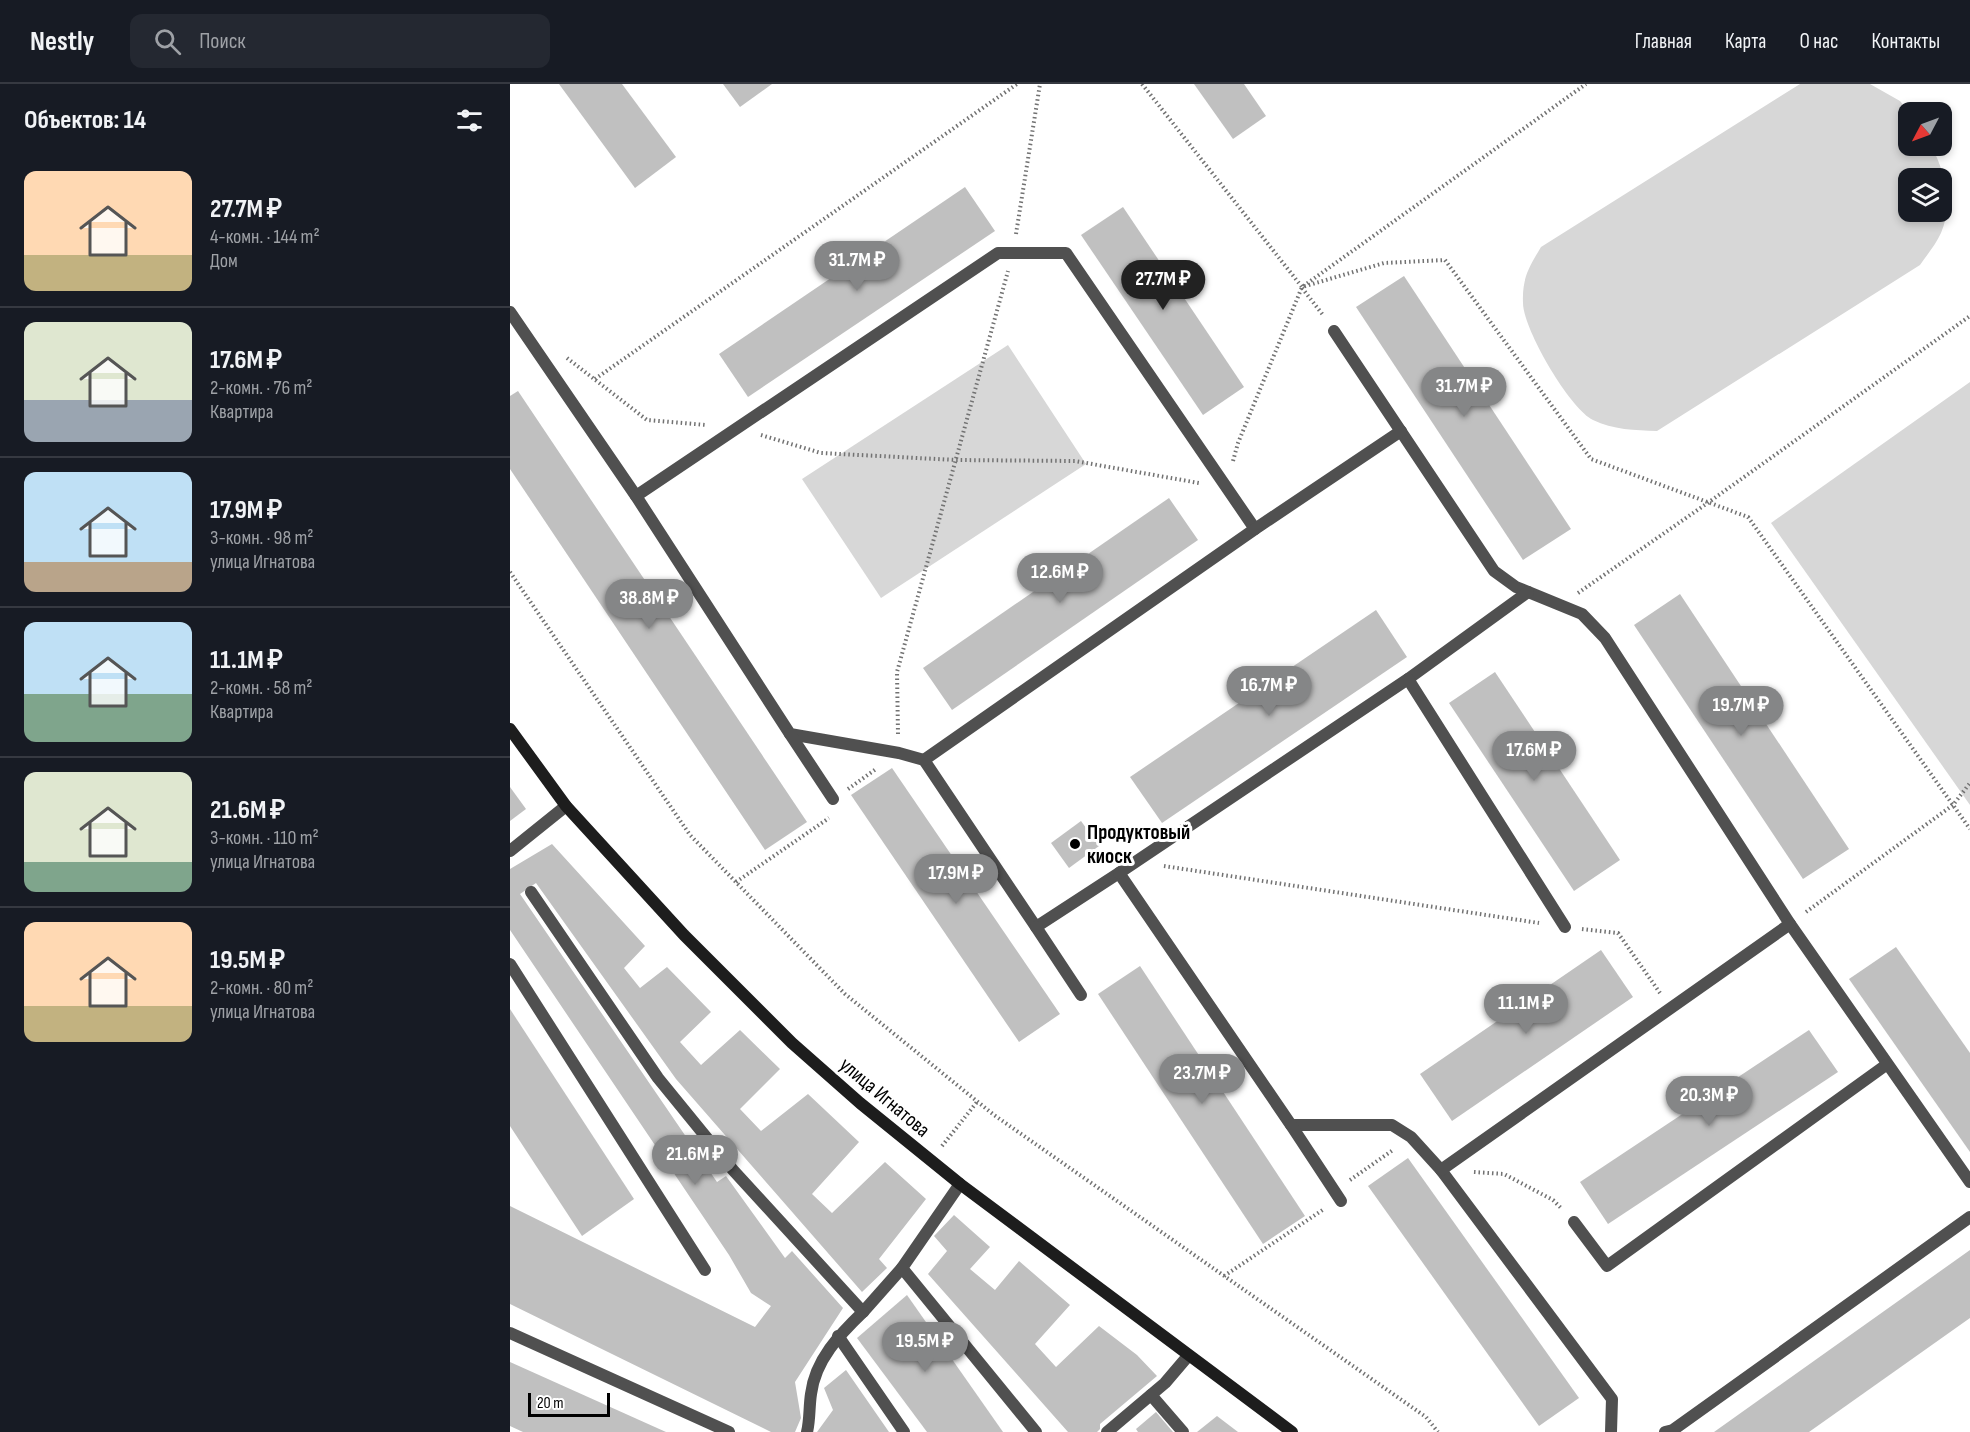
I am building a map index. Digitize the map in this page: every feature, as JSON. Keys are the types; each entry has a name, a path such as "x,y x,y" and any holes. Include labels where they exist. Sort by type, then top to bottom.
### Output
{"main road":[{"name":"улица Игнатова","path":"510,729 566,806 684,935 792,1043 860,1103 960,1184 1292,1432"}],"lane":[{"path":"636,496 998,253 1066,253 1255,529"},
{"path":"511,316 636,496 833,799"},
{"path":"1334,331 1494,571 1516,587 1582,614 1605,638 1790,924 1970,1182"},
{"path":"924,760 1255,529 1401,431"},
{"path":"1036,927 1408,679 1528,592"},
{"path":"1408,679 1565,927"},
{"path":"790,734 899,753 924,760 1081,995"},
{"path":"510,851 566,806"},
{"path":"1119,873 1338,1196"},
{"path":"531,892 657,1078 733,1170 863,1312"},
{"path":"1442,1170 1790,924"},
{"path":"510,964 705,1270"},
{"path":"1574,1221 1607,1266 1887,1065"},
{"path":"1291,1125 1392,1125 1411,1137 1442,1170 1612,1399 1611,1432"},
{"path":"807,1432 811,1392 818,1368 838,1336 902,1268 960,1184"},
{"path":"1665,1432 1673,1430 1970,1217"},
{"path":"902,1268 1036,1432"},
{"path":"510,1333 729,1432"},
{"path":"838,1336 904,1432"},
{"path":"1113,1430 1165,1383 1188,1356"},
{"path":"1151,1395 1183,1432"}],"path":[{"path":"595,379 1017,84"},
{"path":"736,882 836,813 833,799 899,753 897,672 1013,253 1040,84"},
{"path":"1142,84 1334,331"},
{"path":"559,352 647,420 736,428 820,453 956,460 1075,461 1182,482 1226,486 1238,443 1302,287 1586,84"},
{"path":"1302,287 1383,263 1445,260 1591,459 1748,517 1970,829"},
{"path":"1560,605 1970,316"},
{"path":"510,572 690,835 845,993 994,1116 1425,1417 1438,1432"},
{"path":"1790,924 1953,805 1970,783"},
{"path":"1138,861 1565,927 1618,933 1671,1008"},
{"path":"1224,1276 1326,1208 1411,1137"},
{"path":"1442,1170 1504,1174 1552,1200 1574,1221"}],"shaded area":[{"path":"1800,84 1870,84 1900,101 1898,102 1898,156 1936,156 1941,168 1898,168 1898,222 1945,222 1937,241 1920,265 1657,431 1616,428 1601,423 1583,413 1572,401 1539,349 1525,315 1524,287 1533,261 1541,247"},
{"path":"1008,345 1086,464 881,598 802,479"},
{"path":"1970,382 1970,805 1771,523"}],"building":[{"path":"559,84 622,84 676,157 635,188"},
{"path":"723,84 772,84 740,107"},
{"path":"1194,84 1244,84 1266,116 1233,139"},
{"path":"965,187 995,231 748,397 719,354"},
{"path":"1123,207 1244,387 1203,415 1081,235"},
{"path":"1404,276 1571,529 1523,560 1356,307"},
{"path":"518,391 807,822 765,850 510,469 510,396"},
{"path":"1169,498 1198,540 952,710 923,668"},
{"path":"1680,594 1849,849 1803,879 1634,625"},
{"path":"1376,610 1407,657 1162,823 1130,777"},
{"path":"1495,672 1620,860 1574,891 1449,703"},
{"path":"892,768 1060,1014 1019,1042 851,795"},
{"path":"510,787 526,809 510,821"},
{"name":"Продуктовый киоск","path":"1081,821 1099,846 1069,868 1051,843"},
{"path":"552,844 645,946 624,968 640,988 667,967 711,1012 680,1042 701,1065 740,1030 780,1069 740,1109 761,1131 808,1094 859,1142 812,1194 832,1213 885,1162 926,1199 879,1259 887,1268 862,1292 676,1079 536,883 520,894 717,1182 726,1176 785,1258 792,1251 843,1308 795,1382 801,1418 795,1432 771,1432 510,1304 510,1206 755,1327 771,1306 751,1293 729,1255 510,930 510,869"},
{"path":"1896,947 1970,1053 1970,1152 1849,979"},
{"path":"1601,950 1633,997 1452,1121 1420,1074"},
{"path":"1140,966 1305,1216 1263,1244 1098,994"},
{"path":"510,1009 634,1199 582,1236 510,1126"},
{"path":"1809,1030 1838,1072 1608,1224 1580,1182"},
{"path":"1408,1158 1579,1398 1539,1426 1368,1186"},
{"path":"954,1215 990,1247 970,1269 995,1290 1019,1261 1070,1305 1035,1344 1056,1367 1099,1326 1137,1355 1157,1376 1100,1424 1097,1432 1068,1432 928,1274 947,1251 934,1236"},
{"path":"1970,1250 1970,1318 1809,1432 1714,1432"},
{"path":"907,1295 1003,1432 927,1432 857,1338"},
{"path":"510,1362 666,1432 523,1432 510,1426"},
{"path":"846,1370 889,1432 817,1432 833,1410 824,1388"},
{"path":"1156,1412 1173,1432 1138,1432 1136,1429"},
{"path":"1217,1416 1238,1432 1197,1432"}],"place":[{"name":"Продуктовый киоск","path":"1075,844"}]}
